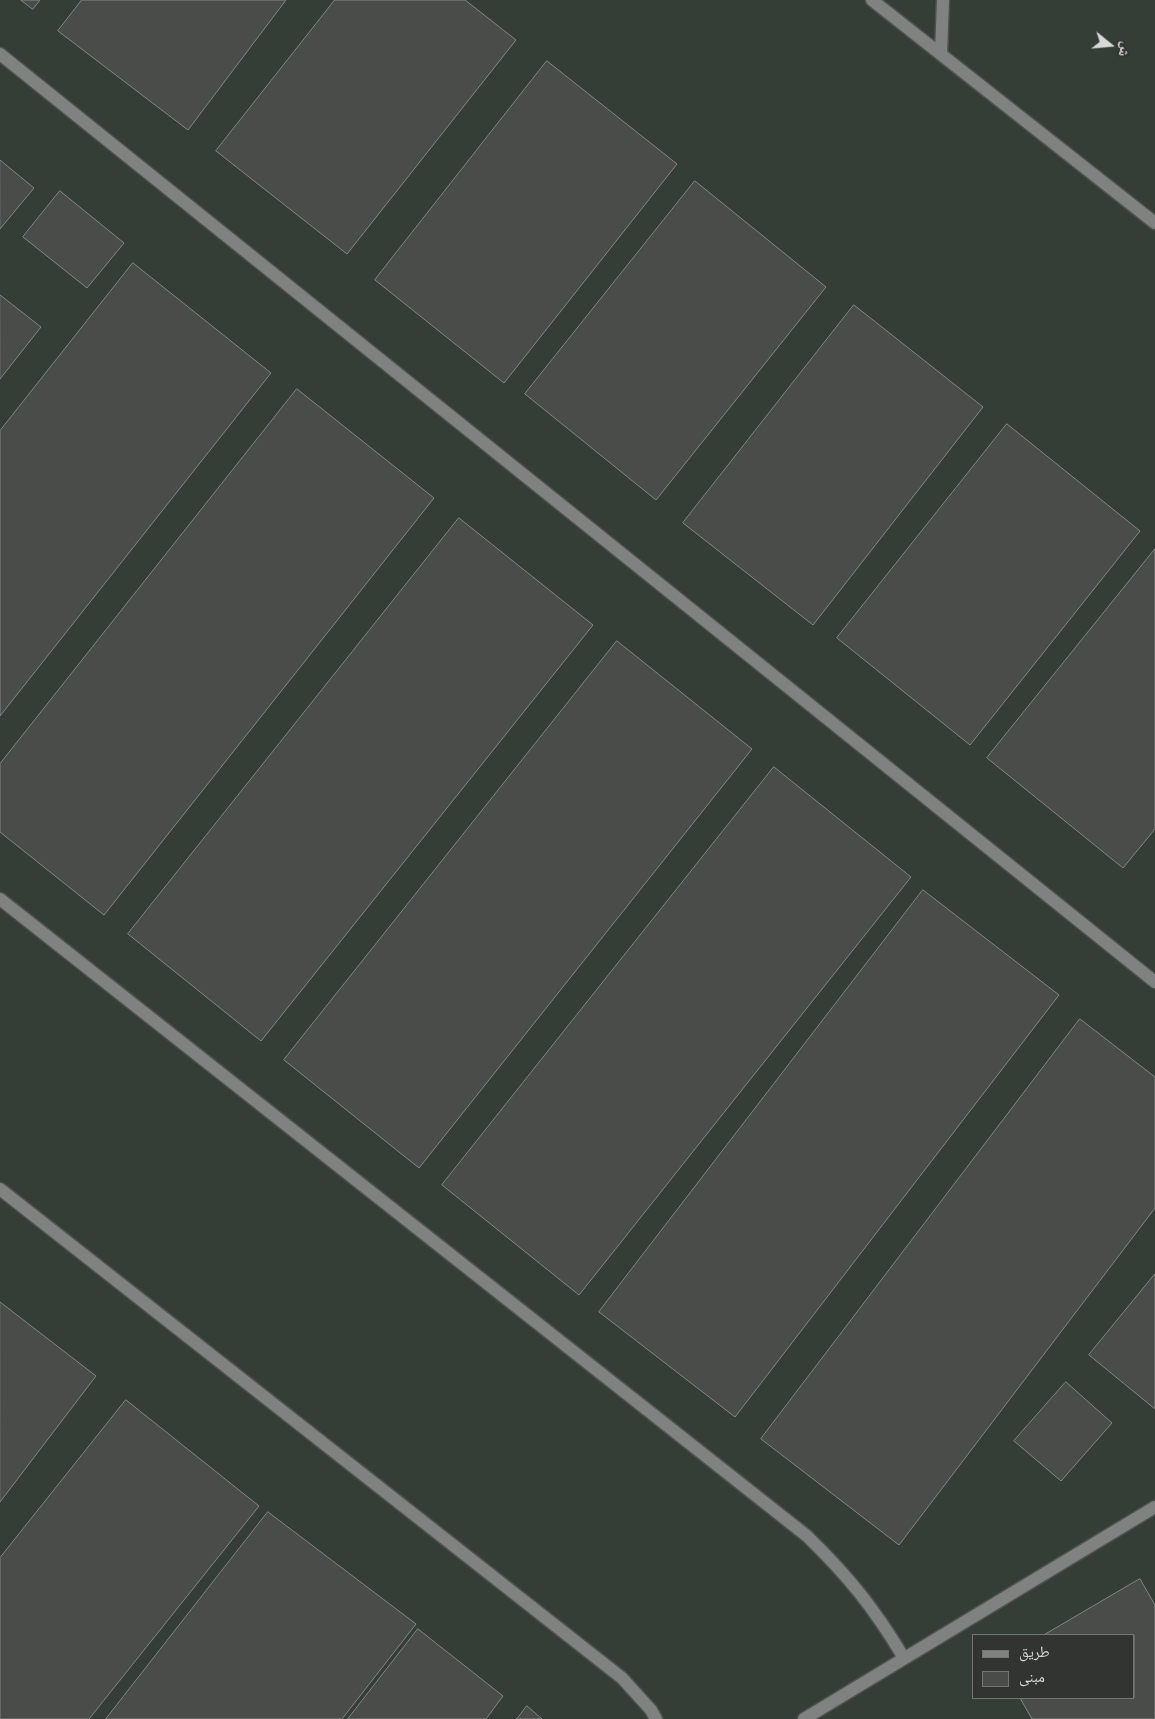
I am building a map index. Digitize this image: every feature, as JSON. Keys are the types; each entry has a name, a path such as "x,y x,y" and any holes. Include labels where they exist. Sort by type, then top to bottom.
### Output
{"lane":[{"path":"872,0 1155,223"},
{"path":"941,54 943,0"},
{"path":"0,54 1155,982"},
{"path":"0,899 808,1536 845,1572 877,1613 904,1658"},
{"path":"0,1190 622,1678 652,1710 656,1719"},
{"path":"804,1719 1155,1507"}],"shaded area":[{"path":"0,0 1155,0 1155,1719 0,1719"}],"building":[{"path":"21,0 40,0 33,9"},
{"path":"82,0 286,0 188,130 58,31"},
{"path":"335,0 465,0 516,40 347,254 216,151"},
{"path":"547,61 677,164 504,383 375,280"},
{"path":"0,160 34,188 0,229"},
{"path":"695,181 826,287 656,500 525,394"},
{"path":"60,191 124,243 87,288 23,237"},
{"path":"133,263 271,373 0,716 0,431"},
{"path":"0,295 41,327 0,379"},
{"path":"854,305 983,407 813,625 683,523"},
{"path":"297,389 434,498 104,915 0,832 0,764"},
{"path":"1007,424 1140,531 970,745 837,638"},
{"path":"459,518 593,625 261,1041 128,934"},
{"path":"1155,549 1155,829 1123,868 987,758"},
{"path":"617,641 752,749 419,1168 284,1060"},
{"path":"774,767 911,877 579,1295 442,1185"},
{"path":"923,890 1059,995 735,1417 599,1312"},
{"path":"1080,1019 1155,1077 1155,1208 899,1545 761,1439"},
{"path":"1155,1274 1155,1409 1089,1355"},
{"path":"0,1302 96,1376 0,1502"},
{"path":"1066,1382 1112,1423 1061,1481 1014,1441"},
{"path":"126,1400 259,1506 89,1719 0,1719 0,1558"},
{"path":"268,1512 416,1624 342,1719 106,1719"},
{"path":"1140,1579 1155,1605 1155,1719 1032,1719 1021,1699 1135,1699 1135,1634 1046,1634"},
{"path":"418,1629 503,1696 486,1719 348,1719"},
{"path":"527,1706 542,1719 517,1719"}]}
